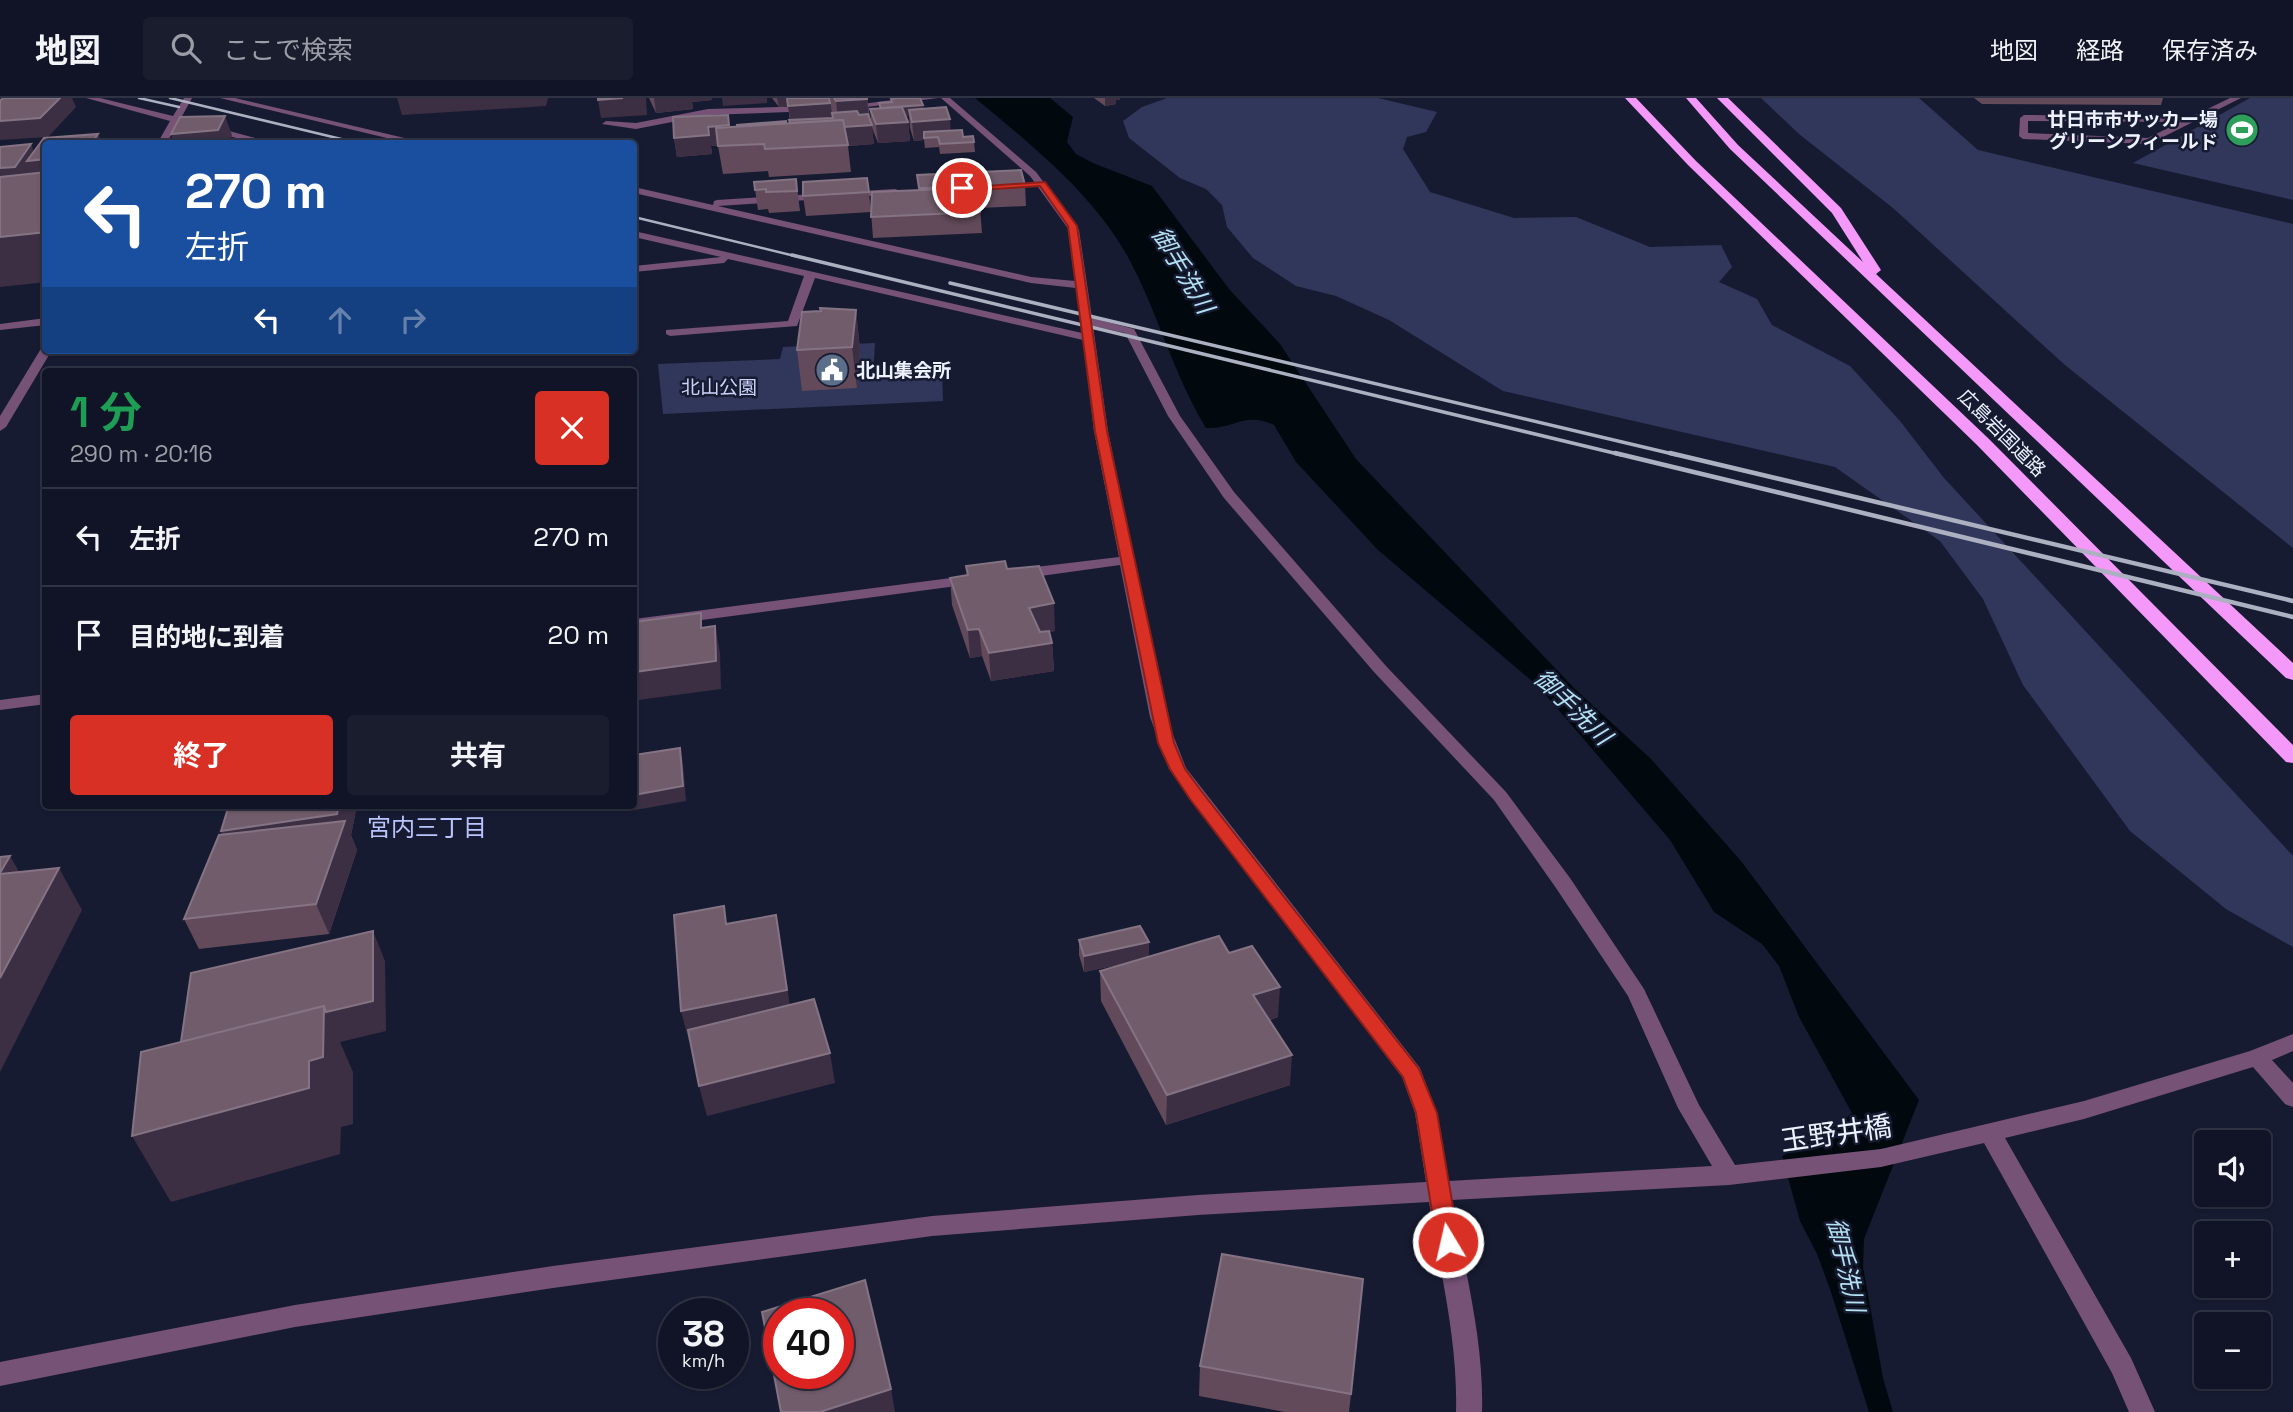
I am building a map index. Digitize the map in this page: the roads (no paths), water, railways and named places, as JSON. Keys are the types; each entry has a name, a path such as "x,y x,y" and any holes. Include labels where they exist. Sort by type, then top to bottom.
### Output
{"highway":[{"name":"広島岩国道路","path":"1630,98 1675,145 1983,442 2293,757"},
{"name":"広島岩国道路","path":"1690,98 1734,147 2293,674"},
{"path":"1722,98 1837,211 1880,277 1915,318"}],"street":[{"path":"90,98 258,140"},
{"path":"163,140 188,98"},
{"path":"224,98 410,140"},
{"path":"834,107 934,98"},
{"path":"945,98 961,118 1035,184 1072,226 1089,330 1101,431 1158,717 1178,769 1412,1074 1426,1113 1456,1292 1465,1325 1470,1373 1469,1412"},
{"path":"2192,121 2024,118 2023,136 2149,141 2192,121 2236,98"},
{"path":"606,124 636,126 708,112 821,108"},
{"path":"397,140 402,138"},
{"path":"637,191 1031,280 1082,285"},
{"path":"700,205 908,192"},
{"path":"637,235 810,276 1089,330 1130,331 1174,416 1229,495 1380,669 1500,796 1637,994 1689,1108 1730,1175"},
{"path":"637,269 737,259"},
{"path":"670,332 793,324 810,276"},
{"path":"0,327 42,322"},
{"path":"0,427 44,354"},
{"path":"637,624 1127,560"},
{"path":"0,705 42,700"},
{"name":"玉野井橋","path":"0,1374 295,1316 810,1241 1079,1213 1730,1175 1881,1158 1950,1144 2084,1110 2257,1057 2293,1042"},
{"path":"2257,1057 2293,1098"},
{"path":"1991,1134 2122,1366 2141,1412"}],"water":[{"name":"御手洗川","path":"975,98 1050,98 1073,117 1067,142 1076,154 1152,186 1229,289 1280,344 1356,459 1575,689 1651,759 1741,861 1919,1100 1864,1239 1863,1267 1883,1378 1893,1412 1869,1412 1830,1289 1817,1254 1800,1221 1782,1156 1838,1125 1852,1113 1799,1017 1779,966 1762,944 1714,912 1670,840 1539,687 1378,550 1296,462 1274,425 1264,421 1247,420 1206,428 1184,386 1129,259 1114,235 1060,171"}],"railway":[{"path":"139,98 179,107"},
{"path":"170,98 345,140"},
{"path":"637,218 799,257"},
{"path":"792,255 1622,455"},
{"path":"950,283 1677,455"},
{"path":"1615,453 2293,617"},
{"path":"1670,453 2293,601"}],"place":[{"name":"廿日市市サッカー場 グリーンフィールド","path":"2242,130"},
{"name":"北山集会所","path":"832,370"}],"district":[{"name":"宮内三丁目","path":"427,827"}],"park label":[{"name":"北山公園","path":"719,387"}]}
